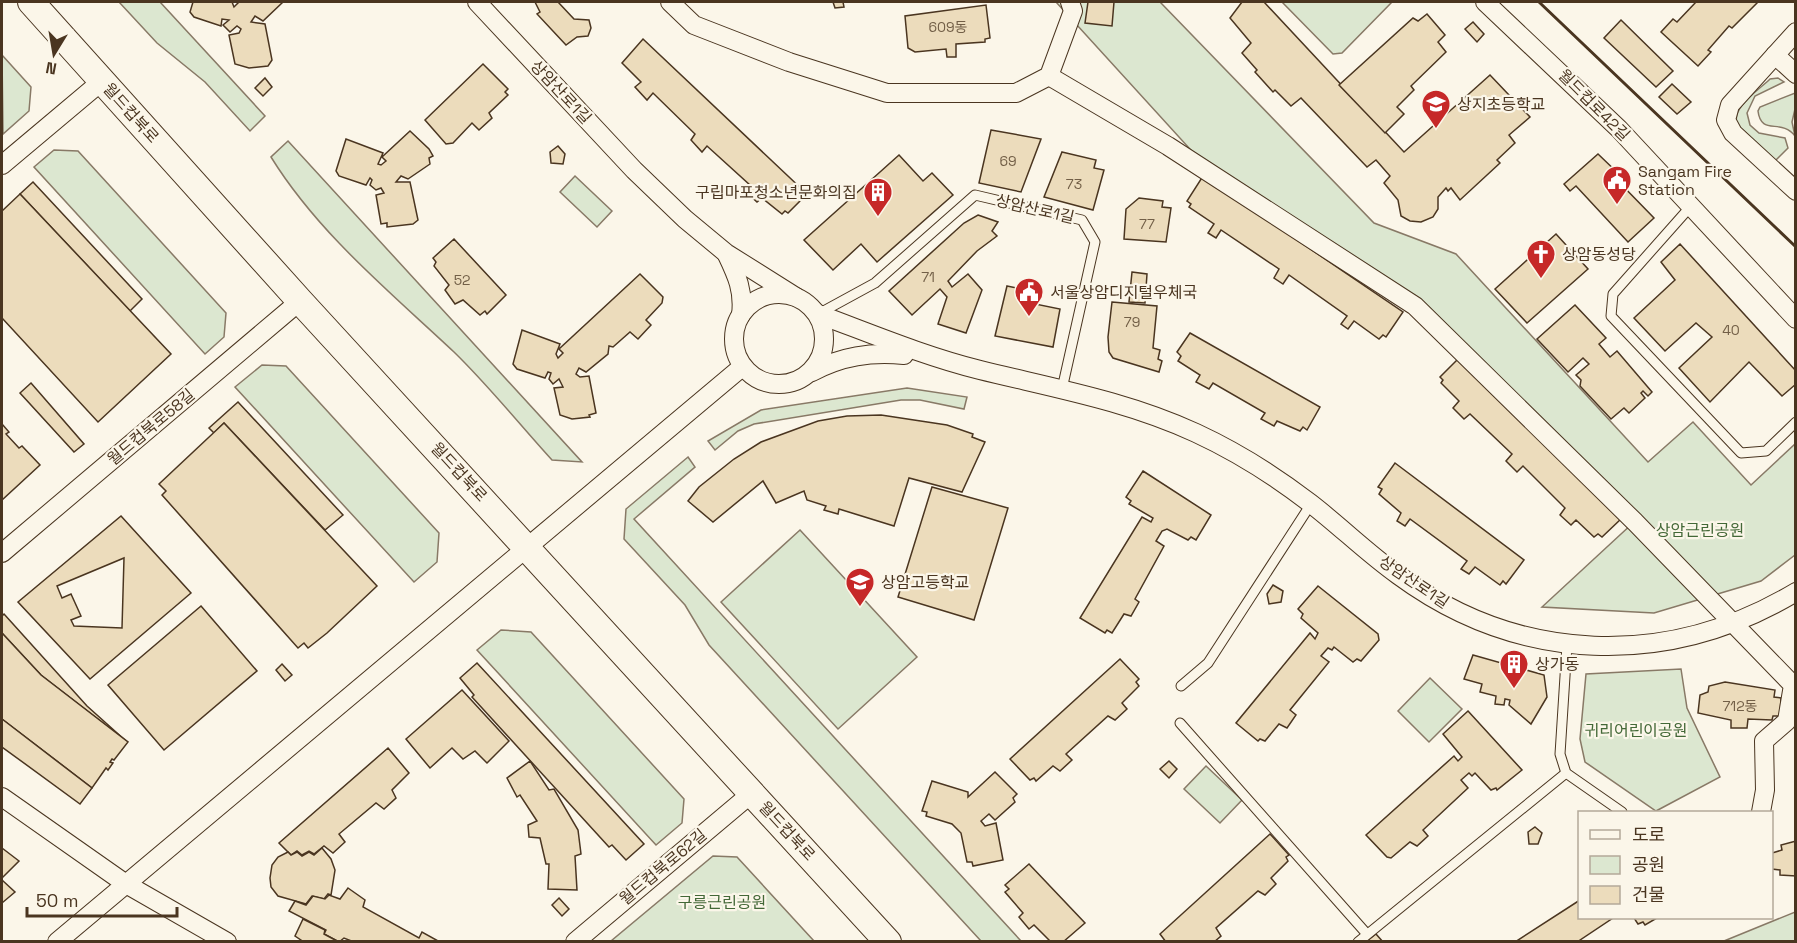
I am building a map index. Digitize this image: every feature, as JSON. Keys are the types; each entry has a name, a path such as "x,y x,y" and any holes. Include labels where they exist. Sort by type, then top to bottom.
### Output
{"main road":[{"name":"월드컵북로","path":"31,2 300,301 888,942"}],"street":[{"name":"상암산로1길","path":"477,2 634,170 726,254"},
{"path":"670,2 694,25 789,62 887,93 1016,93 1049,76 1073,11 1070,2"},
{"name":"월드컵로42길","path":"1485,2 1611,121 1796,319"},
{"path":"1796,32 1730,105 1726,120 1733,133 1796,190"},
{"path":"1775,55 1796,74"},
{"path":"1049,76 1168,146 1415,306 1734,623 1794,686 1787,721 1764,741 1766,790 1761,811"},
{"path":"2,165 102,81"},
{"path":"726,254 807,303 818,314 823,326 825,342 821,357 810,373"},
{"path":"726,254 740,280 743,298 741,315 735,329 735,351 742,367 764,382 780,385 796,382 834,360 855,356 884,353 932,357"},
{"path":"741,315 761,298 776,294 796,297"},
{"name":"월드컵북로58길","path":"2,554 300,301"},
{"path":"818,314 932,357"},
{"name":"상암산로1길","path":"932,357 1115,403 1195,433 1240,455 1311,504 1398,575 1443,603 1487,625 1532,639 1567,645 1616,646 1656,643 1695,636 1767,609 1796,591"},
{"path":"57,942 742,367"},
{"name":"월드컵북로62길","path":"575,942 752,793"},
{"path":"2,797 126,884 227,942"}],"lane":[{"name":"상암산로1길","path":"818,314 875,283 975,195 1082,220 1095,242 1062,388"},
{"path":"1691,206 1613,294 1611,316 1741,453 1767,451 1796,422"},
{"path":"1181,686 1208,663 1311,504"},
{"path":"1567,645 1560,754 1566,773 1619,811"},
{"path":"1180,723 1366,933"},
{"path":"1358,942 1366,933 1566,773"}],"green space":[{"path":"119,2 160,2 265,116 250,131 205,82 157,43"},
{"name":"상암근린공원","path":"1056,2 1160,2 1374,223 1456,254 1648,462 1693,422 1751,485 1795,444 1795,555 1761,581 1654,613 1542,607 1634,522 1569,449 1312,229 1199,159"},
{"path":"1282,2 1392,2 1342,53 1333,54"},
{"path":"2,55 31,87 29,111 3,134"},
{"path":"1778,78 1784,82 1755,96 1747,113 1750,125 1759,133 1785,138 1788,148 1775,161 1737,125 1736,118 1747,99 1770,79"},
{"path":"1795,93 1792,122 1795,136 1784,128 1763,123 1758,111 1760,107"},
{"path":"288,141 582,462 552,460 467,365 332,236 310,211 271,157"},
{"path":"54,150 78,151 226,313 224,337 205,354 34,167"},
{"path":"575,176 612,211 597,227 560,192"},
{"path":"262,365 286,366 439,533 437,562 414,582 235,387"},
{"path":"907,388 967,397 964,409 920,400 901,400 754,424 738,431 715,450 708,441 761,410"},
{"path":"688,457 695,467 634,519 1021,941 981,941 709,645 685,605 624,539 626,509"},
{"path":"800,530 917,657 838,729 721,602"},
{"path":"501,630 531,632 684,799 682,823 656,845 477,650"},
{"name":"귀리어린이공원","path":"1681,669 1687,708 1720,777 1656,811 1585,762 1580,739 1586,674"},
{"path":"1430,678 1462,709 1429,742 1398,711"},
{"path":"1206,766 1242,800 1220,823 1184,789"},
{"name":"구릉근린공원","path":"713,856 737,857 814,941 611,941"},
{"path":"1795,912 1795,941 1724,941"}],"building":[{"path":"193,2 232,2 234,7 239,2 283,2 263,21 255,16 251,22 265,24 272,60 268,66 249,68 235,64 229,35 239,33 241,29 237,26 230,32 223,25 229,20 222,19 221,26 194,17 190,12"},
{"path":"535,2 558,2 574,19 589,20 591,28 588,36 577,37 566,45 537,14 540,12"},
{"path":"833,2 843,2 844,7 835,8"},
{"path":"1088,2 1114,2 1112,26 1085,23"},
{"path":"1242,2 1264,2 1404,152 1490,75 1530,117 1509,135 1515,143 1497,160 1500,163 1460,200 1451,188 1448,191 1446,188 1438,197 1438,209 1433,217 1421,222 1410,221 1401,216 1398,200 1384,183 1390,176 1376,160 1367,167 1301,98 1291,106 1275,90 1273,92 1255,72 1257,70 1242,53 1251,43 1230,18"},
{"path":"1696,2 1758,2 1732,28 1729,26 1708,50 1711,52 1698,66 1661,32 1673,19 1677,22"},
{"path":"986,5 990,38 985,39 985,42 956,44 956,57 947,57 946,49 915,52 908,48 905,16"},
{"name":"상지초등학교","path":"1427,14 1445,35 1438,42 1446,52 1411,86 1414,90 1397,107 1404,114 1385,133 1339,85 1413,18 1418,21"},
{"path":"1621,20 1673,71 1656,87 1604,38"},
{"path":"1473,22 1484,34 1477,42 1465,29"},
{"path":"643,39 807,194 788,213 785,211 782,214 762,198 757,202 745,191 751,186 707,146 702,152 691,140 695,134 653,93 647,100 635,87 641,82 622,63"},
{"path":"483,64 508,89 505,92 508,95 489,113 492,118 479,130 472,123 453,143 446,144 425,120"},
{"path":"265,78 272,87 263,96 255,88"},
{"path":"1672,84 1691,102 1677,114 1659,97"},
{"path":"991,130 1041,139 1021,192 979,183"},
{"path":"410,131 433,156 429,158 430,164 408,179 401,176 396,182 410,182 418,220 413,224 387,227 387,223 381,224 376,195 384,193 381,188 376,190 370,185 372,180 370,178 366,185 339,176 336,171 346,139 383,153 378,164 381,165 386,161 382,157"},
{"path":"558,146 565,154 563,164 551,163 550,152"},
{"path":"1062,152 1096,160 1094,168 1104,170 1093,210 1044,197"},
{"name":"Sangam Fire Station","path":"1598,154 1622,177 1618,181 1654,218 1628,242 1576,186 1570,191 1564,184"},
{"name":"구립마포청소년문화의집","path":"899,155 923,181 932,173 953,195 877,262 861,244 833,270 804,240"},
{"path":"1203,176 1403,312 1386,337 1383,335 1379,339 1354,321 1348,329 1341,324 1347,316 1289,275 1283,284 1274,278 1279,269 1221,230 1216,238 1208,233 1214,224 1189,207 1191,204 1187,201"},
{"path":"33,182 142,299 130,311 20,194"},
{"path":"20,194 171,354 98,422 2,318 2,211"},
{"path":"1139,198 1163,201 1162,207 1171,208 1166,242 1124,239 1126,209"},
{"path":"978,215 998,222 992,231 997,236 977,251 948,281 952,287 968,274 982,290 966,333 938,324 947,297 940,289 912,315 889,291 964,223"},
{"name":"상암동성당","path":"1556,234 1588,269 1527,323 1495,289"},
{"path":"454,239 506,295 487,314 485,311 480,315 463,300 455,304 445,290 449,285 434,266 436,262 433,258"},
{"path":"1680,244 1796,371 1796,384 1782,396 1749,362 1710,402 1679,368 1712,337 1696,323 1665,351 1634,318 1675,280 1661,262"},
{"path":"1132,272 1147,274 1145,303 1129,302"},
{"path":"640,274 663,297 662,303 646,320 651,325 638,339 630,332 613,347 609,346 608,354 586,372 579,368 576,374 580,377 589,376 596,413 589,415 590,417 572,419 560,415 554,388 563,387 559,379 553,384 549,379 551,373 548,372 545,378 517,369 513,364 522,330 560,344 556,354 558,358 563,353 559,349"},
{"name":"서울상암디지털우체국","path":"1007,286 1037,292 1035,304 1060,309 1053,347 995,336"},
{"path":"1112,302 1157,306 1153,348 1160,350 1158,359 1162,361 1159,372 1113,358 1109,352 1108,337"},
{"path":"1575,305 1606,338 1599,344 1610,357 1617,351 1652,392 1648,396 1643,391 1641,393 1645,398 1629,413 1624,408 1611,419 1580,386 1581,380 1576,375 1589,364 1583,358 1568,372 1537,339"},
{"path":"1190,333 1320,407 1307,430 1303,427 1300,431 1277,421 1274,426 1261,419 1265,413 1213,383 1209,389 1196,382 1200,375 1178,361 1181,356 1177,352"},
{"path":"1460,357 1622,518 1602,537 1598,534 1594,537 1576,520 1571,525 1560,515 1565,508 1523,466 1517,472 1506,461 1512,454 1470,414 1464,419 1453,408 1459,401 1441,383 1443,380 1440,377"},
{"path":"31,383 84,444 74,452 20,393"},
{"path":"238,402 343,515 325,530 224,423 214,433 209,428"},
{"name":"상암고등학교","path":"881,415 947,425 973,434 972,437 985,442 962,492 909,478 894,526 839,509 838,514 824,510 826,506 807,500 804,491 776,503 763,481 713,522 688,501 699,487 734,459 761,442 818,421 847,416"},
{"path":"224,423 377,586 308,648 304,643 298,648 162,495 166,491 159,484"},
{"path":"2,424 9,432 6,434 19,448 22,446 40,465 2,500"},
{"path":"1395,463 1524,560 1506,584 1503,581 1500,585 1475,567 1469,574 1461,569 1467,561 1410,519 1405,526 1397,521 1401,513 1379,494 1382,489 1378,487"},
{"path":"1143,471 1211,515 1196,540 1191,537 1188,540 1167,529 1162,531 1156,541 1164,546 1135,599 1139,602 1131,616 1124,614 1112,633 1107,630 1105,633 1080,618 1142,517 1151,522 1153,518 1129,504 1131,501 1126,497"},
{"path":"932,487 1008,508 974,620 898,597"},
{"path":"121,516 191,593 90,679 18,602","holes":["124,558 122,628 74,626 71,620 81,616 71,594 62,598 57,586"]},
{"path":"1273,585 1283,591 1281,602 1269,604 1267,594"},
{"path":"1318,586 1378,634 1379,640 1361,661 1357,659 1353,662 1334,647 1332,650 1328,648 1321,656 1329,662 1290,710 1296,715 1287,728 1279,724 1265,741 1260,739 1258,741 1236,723 1310,633 1315,639 1318,633 1301,618 1303,614 1298,609"},
{"path":"201,606 257,671 164,750 108,685"},
{"path":"4,614 87,706 126,741 41,675 2,633"},
{"path":"2,633 41,675 128,742 114,760 112,759 110,762 113,763 108,770 106,768 92,788 2,719"},
{"name":"상가동","path":"1473,655 1544,675 1547,697 1531,724 1509,705 1510,700 1505,699 1504,705 1495,704 1496,696 1480,692 1482,684 1464,679"},
{"path":"1120,659 1139,679 1136,682 1139,686 1122,703 1127,709 1115,720 1108,716 1066,754 1072,760 1060,771 1053,766 1036,781 1034,778 1030,780 1010,759"},
{"path":"477,663 644,844 626,860 612,845 609,847 472,697 474,695 460,678"},
{"path":"282,664 292,675 285,681 276,670"},
{"path":"1725,682 1775,690 1774,697 1781,698 1780,716 1773,716 1772,720 1748,719 1747,728 1731,728 1731,720 1698,713 1700,695 1708,692 1709,686"},
{"path":"462,690 509,741 487,763 475,751 463,759 452,748 430,768 406,739"},
{"path":"1468,711 1522,770 1497,790 1496,788 1491,790 1475,773 1472,776 1469,773 1461,780 1468,788 1423,830 1428,836 1417,846 1410,842 1391,858 1387,857 1366,835 1454,756 1458,761 1462,757 1443,734"},
{"path":"2,719 92,788 80,804 2,747"},
{"path":"388,748 409,773 392,790 396,798 384,809 376,803 339,834 345,842 333,853 324,846 314,854 309,851 302,855 297,851 291,855 279,843"},
{"path":"530,761 549,790 554,789 578,830 581,854 575,856 577,890 548,889 549,864 546,864 540,838 529,837 528,825 537,821 520,795 517,797 507,778"},
{"path":"1169,761 1177,769 1169,778 1160,769"},
{"path":"995,772 1017,794 1013,798 1015,802 995,820 989,814 981,821 985,826 996,823 1003,860 973,866 972,862 967,862 961,833 952,824 926,816 927,812 922,811 932,781 968,792 968,797"},
{"path":"1535,827 1542,833 1538,844 1529,844 1528,832"},
{"path":"1270,834 1289,855 1286,857 1288,861 1271,878 1276,884 1265,895 1258,891 1216,928 1221,936 1214,942 1166,942 1160,934"},
{"path":"1796,841 1796,876 1780,875 1780,870 1773,869 1773,853 1782,850 1781,845"},
{"path":"2,848 19,861 2,878"},
{"path":"322,848 331,859 335,870 331,895 328,894 324,899 312,896 306,904 278,896 271,887 270,878 272,865 278,857 288,852 291,855 297,852 302,856 309,852 314,855"},
{"path":"1029,864 1085,923 1063,942 1051,942 1034,925 1029,929 1019,917 1023,913 1005,892 1009,889 1005,885"},
{"path":"2,880 15,892 2,903"},
{"path":"348,888 365,900 363,907 419,938 422,932 440,942 354,942 344,938 339,942 324,934 326,930 289,911 295,901 306,905 313,896 325,899 329,895 340,899"},
{"path":"559,898 569,909 562,916 552,905"},
{"path":"1578,901 1578,919 1612,919 1577,942 1515,942"},
{"path":"303,919 325,930 324,934 339,942 304,942 295,936"},
{"path":"1635,919 1655,919 1645,925 1643,922 1638,924"},
{"path":"1376,934 1383,942 1367,941"}],"wall":[{"path":"1539,2 1796,247"}],"place":[{"name":"상지초등학교","path":"1436,130"},
{"name":"Sangam Fire Station","path":"1617,206"},
{"name":"구립마포청소년문화의집","path":"878,218"},
{"name":"상암동성당","path":"1541,280"},
{"name":"서울상암디지털우체국","path":"1029,318"},
{"name":"상암고등학교","path":"860,608"},
{"name":"상가동","path":"1514,690"}]}
